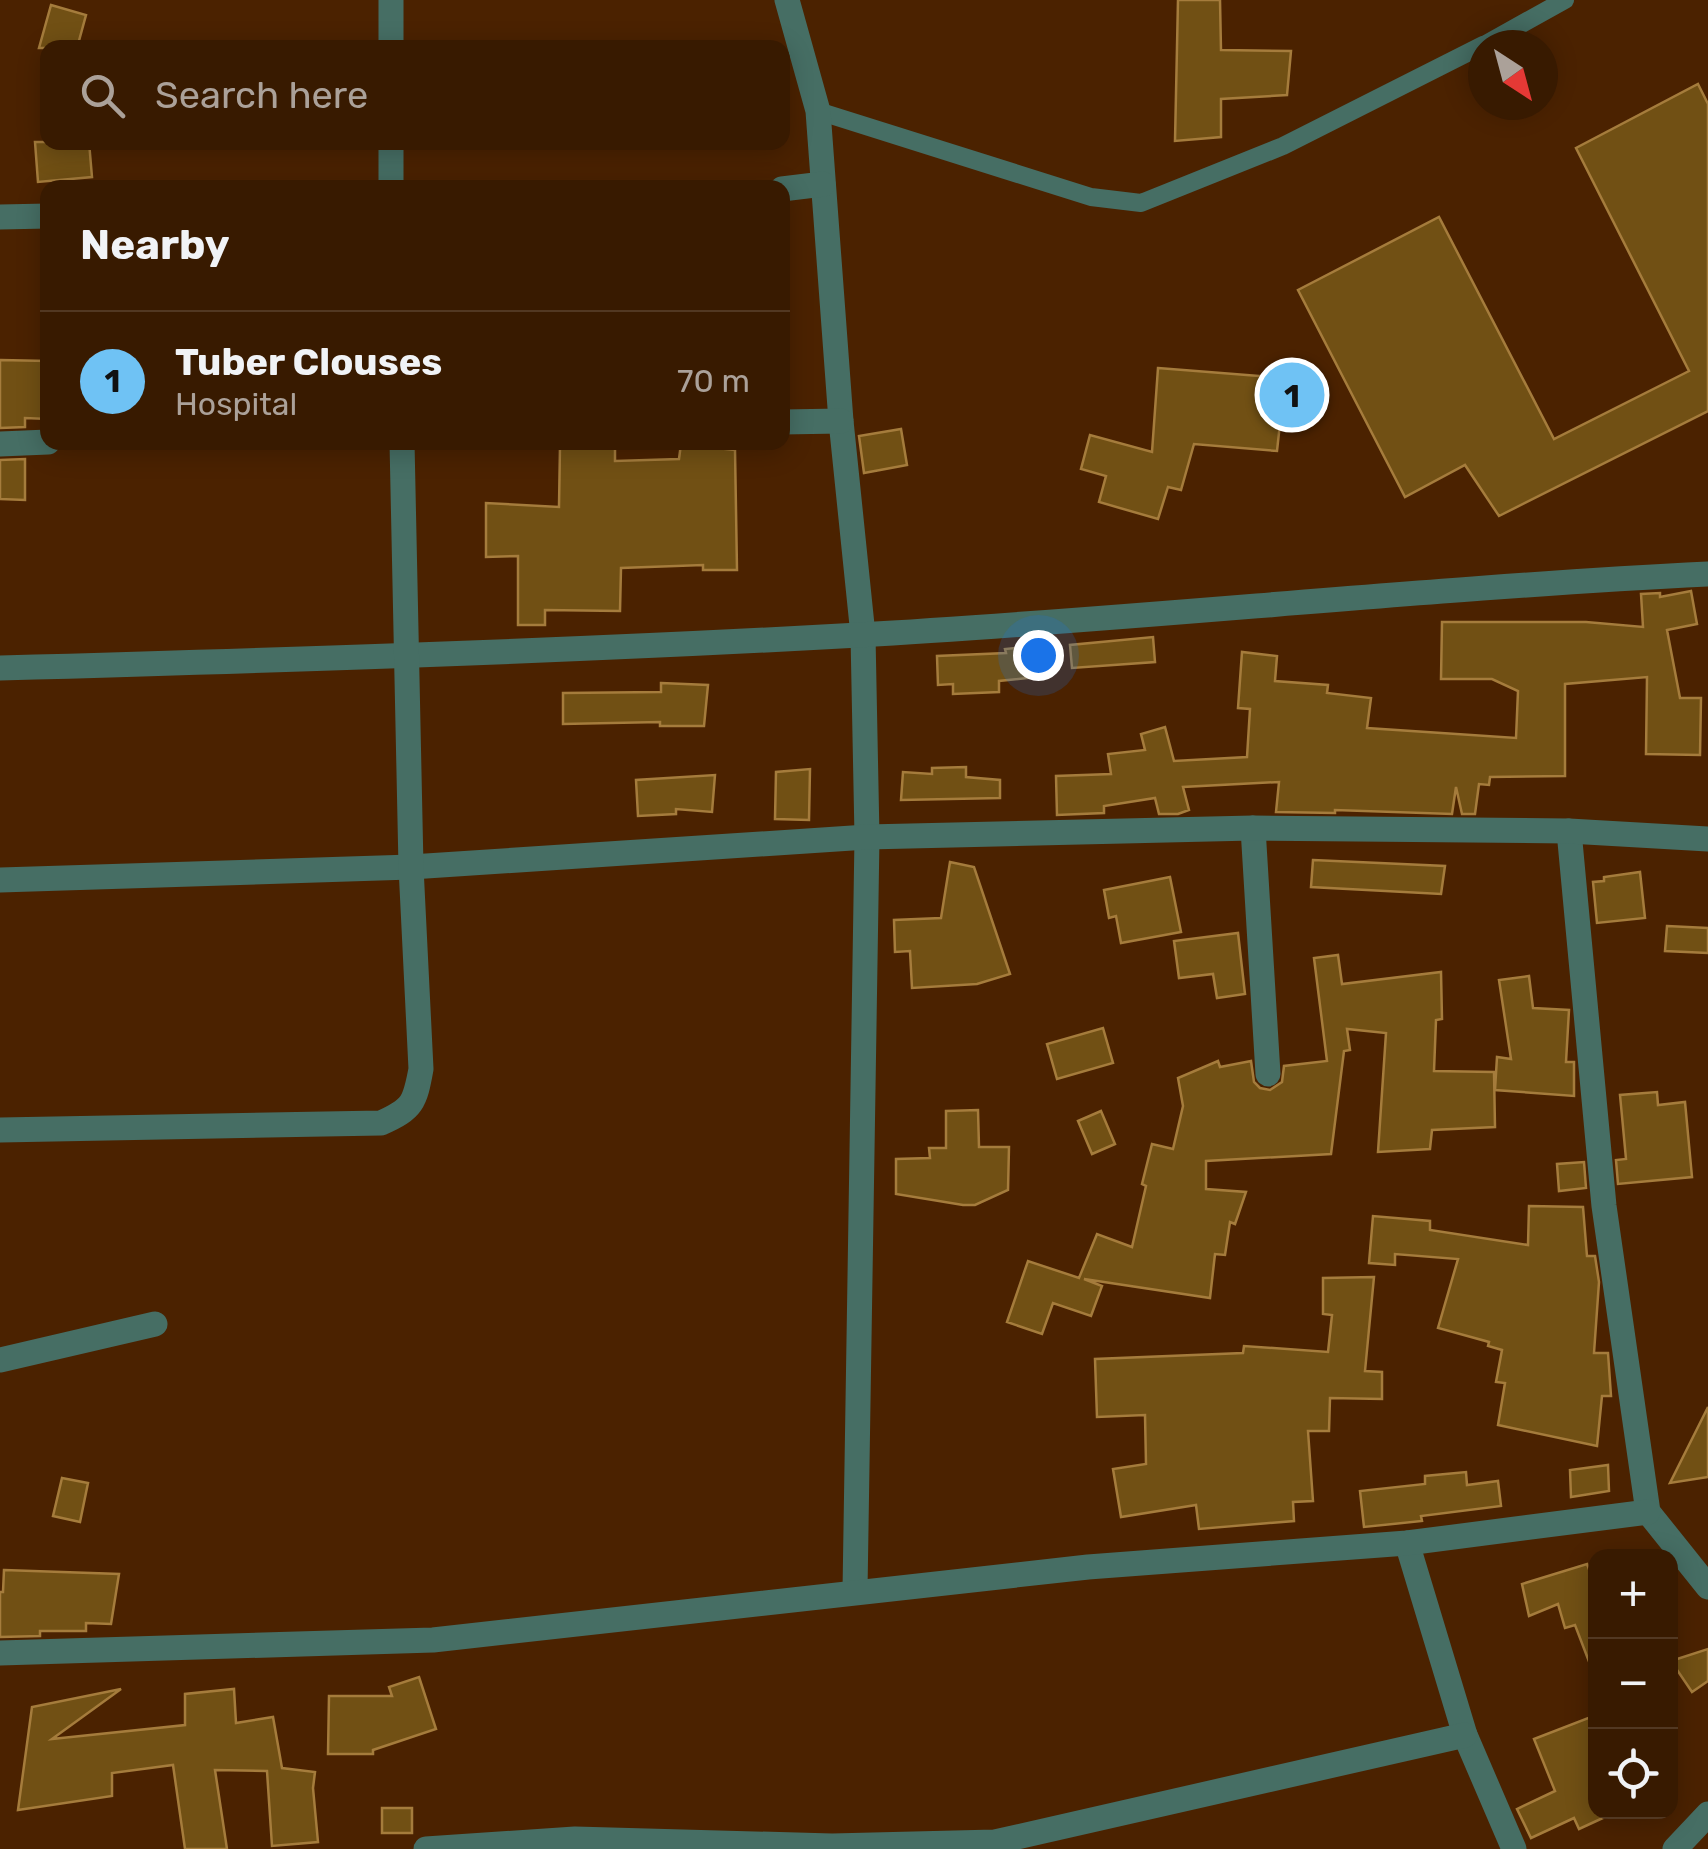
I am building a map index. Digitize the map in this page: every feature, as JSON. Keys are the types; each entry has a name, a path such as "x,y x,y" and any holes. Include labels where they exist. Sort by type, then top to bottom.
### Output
{"street":[{"path":"391,0 391,40"},
{"path":"787,0 818,111 841,421 863,635 868,838 855,1591"},
{"path":"391,150 391,180"},
{"path":"790,188 823,184"},
{"path":"0,217 40,216"},
{"path":"790,422 841,421"},
{"path":"0,444 40,442"},
{"path":"0,1130 381,1123 406,1112 416,1095 421,1069 410,866 402,450"},
{"path":"0,668 408,657 863,635 1708,574"},
{"path":"1253,828 1268,1074"},
{"path":"0,880 410,866 868,838 1253,828 1569,831 1708,839"},
{"path":"1569,831 1604,1206 1648,1512 1708,1586"},
{"path":"0,1360 155,1324"},
{"path":"0,1653 433,1640 1088,1566 1407,1543 1648,1512"},
{"path":"1407,1543 1465,1734 1514,1849"},
{"path":"426,1849 575,1839 996,1846 1465,1734"},
{"path":"1675,1849 1708,1814"}],"lane":[{"path":"1510,30 1565,0"},
{"path":"818,111 1091,196 1141,203 1283,146 1468,53"}],"building":[{"path":"1178,0 1220,0 1221,50 1291,51 1287,95 1221,99 1221,137 1175,141"},
{"path":"51,5 86,15 79,40 41,40"},
{"path":"1698,84 1708,104 1708,411 1499,516 1465,465 1405,497 1298,290 1439,217 1554,439 1689,371 1576,148"},
{"path":"35,142 40,142 40,150 90,150 92,177 38,182"},
{"path":"0,360 40,361 40,419 25,418 25,427 0,428"},
{"path":"1158,368 1285,378 1277,451 1194,444 1181,490 1168,487 1158,519 1099,502 1106,476 1081,469 1090,435 1152,452"},
{"path":"901,429 907,465 864,473 859,436"},
{"path":"560,450 615,450 615,461 679,459 680,450 735,450 737,570 703,570 703,565 621,568 620,611 545,610 545,625 518,625 518,556 486,557 486,503 559,507"},
{"path":"25,459 25,500 0,499 0,460"},
{"path":"1691,591 1697,624 1667,630 1680,698 1701,698 1700,755 1646,754 1647,677 1565,684 1565,776 1490,777 1489,785 1479,784 1475,814 1462,814 1456,787 1452,814 1276,812 1279,782 1183,787 1189,810 1178,814 1159,814 1155,798 1104,806 1104,813 1057,815 1056,776 1111,774 1108,754 1145,750 1141,734 1165,727 1174,761 1247,757 1250,709 1238,708 1242,652 1277,656 1275,681 1328,685 1327,693 1371,698 1367,728 1516,738 1518,691 1492,679 1441,679 1442,622 1586,622 1643,627 1641,594 1660,593 1660,597"},
{"path":"1153,637 1155,662 1072,668 1070,645"},
{"path":"1044,645 1047,676 999,681 999,692 953,694 953,684 938,685 937,656 1006,653 1005,649"},
{"path":"661,683 708,685 704,726 660,726 660,722 563,724 563,693 661,692"},
{"path":"966,767 966,777 1000,780 1000,798 901,800 903,772 932,774 932,768"},
{"path":"810,769 809,820 775,819 776,772"},
{"path":"715,775 712,812 676,809 676,814 638,816 636,780"},
{"path":"1313,860 1445,866 1441,894 1311,887"},
{"path":"950,862 974,867 1010,974 977,984 912,988 910,951 895,952 894,920 941,918"},
{"path":"1640,872 1645,918 1597,923 1593,882"},
{"path":"1170,877 1181,932 1121,943 1116,916 1109,918 1104,890"},
{"path":"1667,926 1708,928 1708,953 1665,951"},
{"path":"1238,933 1245,994 1217,998 1213,974 1179,978 1174,941"},
{"path":"1338,955 1342,984 1441,972 1442,1019 1436,1020 1434,1071 1494,1072 1495,1127 1432,1130 1430,1149 1378,1152 1386,1033 1347,1029 1350,1050 1344,1051 1331,1154 1206,1161 1206,1189 1246,1192 1235,1224 1230,1222 1225,1255 1215,1254 1210,1298 1084,1279 1102,1286 1091,1316 1053,1303 1042,1334 1007,1322 1028,1261 1079,1278 1097,1234 1132,1247 1152,1144 1173,1149 1183,1106 1178,1078 1218,1061 1220,1067 1251,1061 1254,1082 1270,1090 1282,1082 1284,1066 1327,1061 1314,958"},
{"path":"1529,976 1533,1008 1569,1010 1566,1062 1574,1062 1574,1096 1495,1090 1497,1057 1511,1059 1499,980"},
{"path":"1103,1028 1113,1063 1057,1079 1047,1044"},
{"path":"1657,1092 1658,1105 1685,1102 1692,1177 1618,1184 1616,1160 1626,1159 1620,1095"},
{"path":"978,1110 979,1147 1009,1147 1008,1190 975,1205 896,1194 896,1159 930,1158 929,1148 946,1148 946,1111"},
{"path":"1101,1111 1115,1144 1092,1154 1078,1121"},
{"path":"1584,1162 1586,1188 1559,1191 1557,1164"},
{"path":"1529,1206 1583,1207 1587,1256 1595,1256 1599,1282 1594,1353 1608,1353 1611,1396 1602,1396 1597,1446 1498,1425 1505,1383 1496,1382 1502,1350 1488,1346 1489,1342 1438,1328 1458,1259 1395,1254 1395,1265 1369,1263 1373,1216 1430,1221 1430,1230 1528,1245"},
{"path":"1374,1277 1365,1371 1382,1372 1382,1399 1330,1398 1329,1431 1308,1431 1313,1501 1293,1502 1294,1521 1199,1529 1196,1505 1121,1517 1113,1469 1146,1464 1145,1415 1097,1417 1095,1359 1243,1353 1244,1346 1328,1352 1332,1315 1323,1314 1323,1278"},
{"path":"1708,1407 1708,1477 1670,1483"},
{"path":"1608,1465 1609,1491 1571,1497 1570,1470"},
{"path":"1466,1472 1467,1485 1498,1481 1501,1506 1364,1527 1360,1491 1425,1484 1425,1476"},
{"path":"62,1478 88,1483 80,1522 53,1516"},
{"path":"1587,1564 1588,1659 1575,1625 1565,1628 1558,1604 1529,1616 1522,1584"},
{"path":"4,1570 119,1574 111,1624 86,1623 86,1631 40,1631 40,1636 0,1637"},
{"path":"1708,1649 1708,1681 1692,1692 1678,1671 1678,1659"},
{"path":"419,1677 436,1729 373,1750 373,1754 328,1754 329,1696 392,1696 389,1687"},
{"path":"121,1689 52,1739 185,1725 185,1694 234,1689 236,1723 273,1717 282,1768 315,1772 318,1842 272,1846 267,1771 215,1770 227,1849 185,1849 173,1765 112,1773 112,1796 18,1810 32,1707"},
{"path":"1588,1718 1588,1819 1601,1819 1579,1829 1574,1818 1531,1838 1517,1809 1555,1791 1534,1739"},
{"path":"382,1808 412,1808 412,1833 382,1833"}],"place":[{"name":"Tuber Clouses","path":"1292,395"}]}
